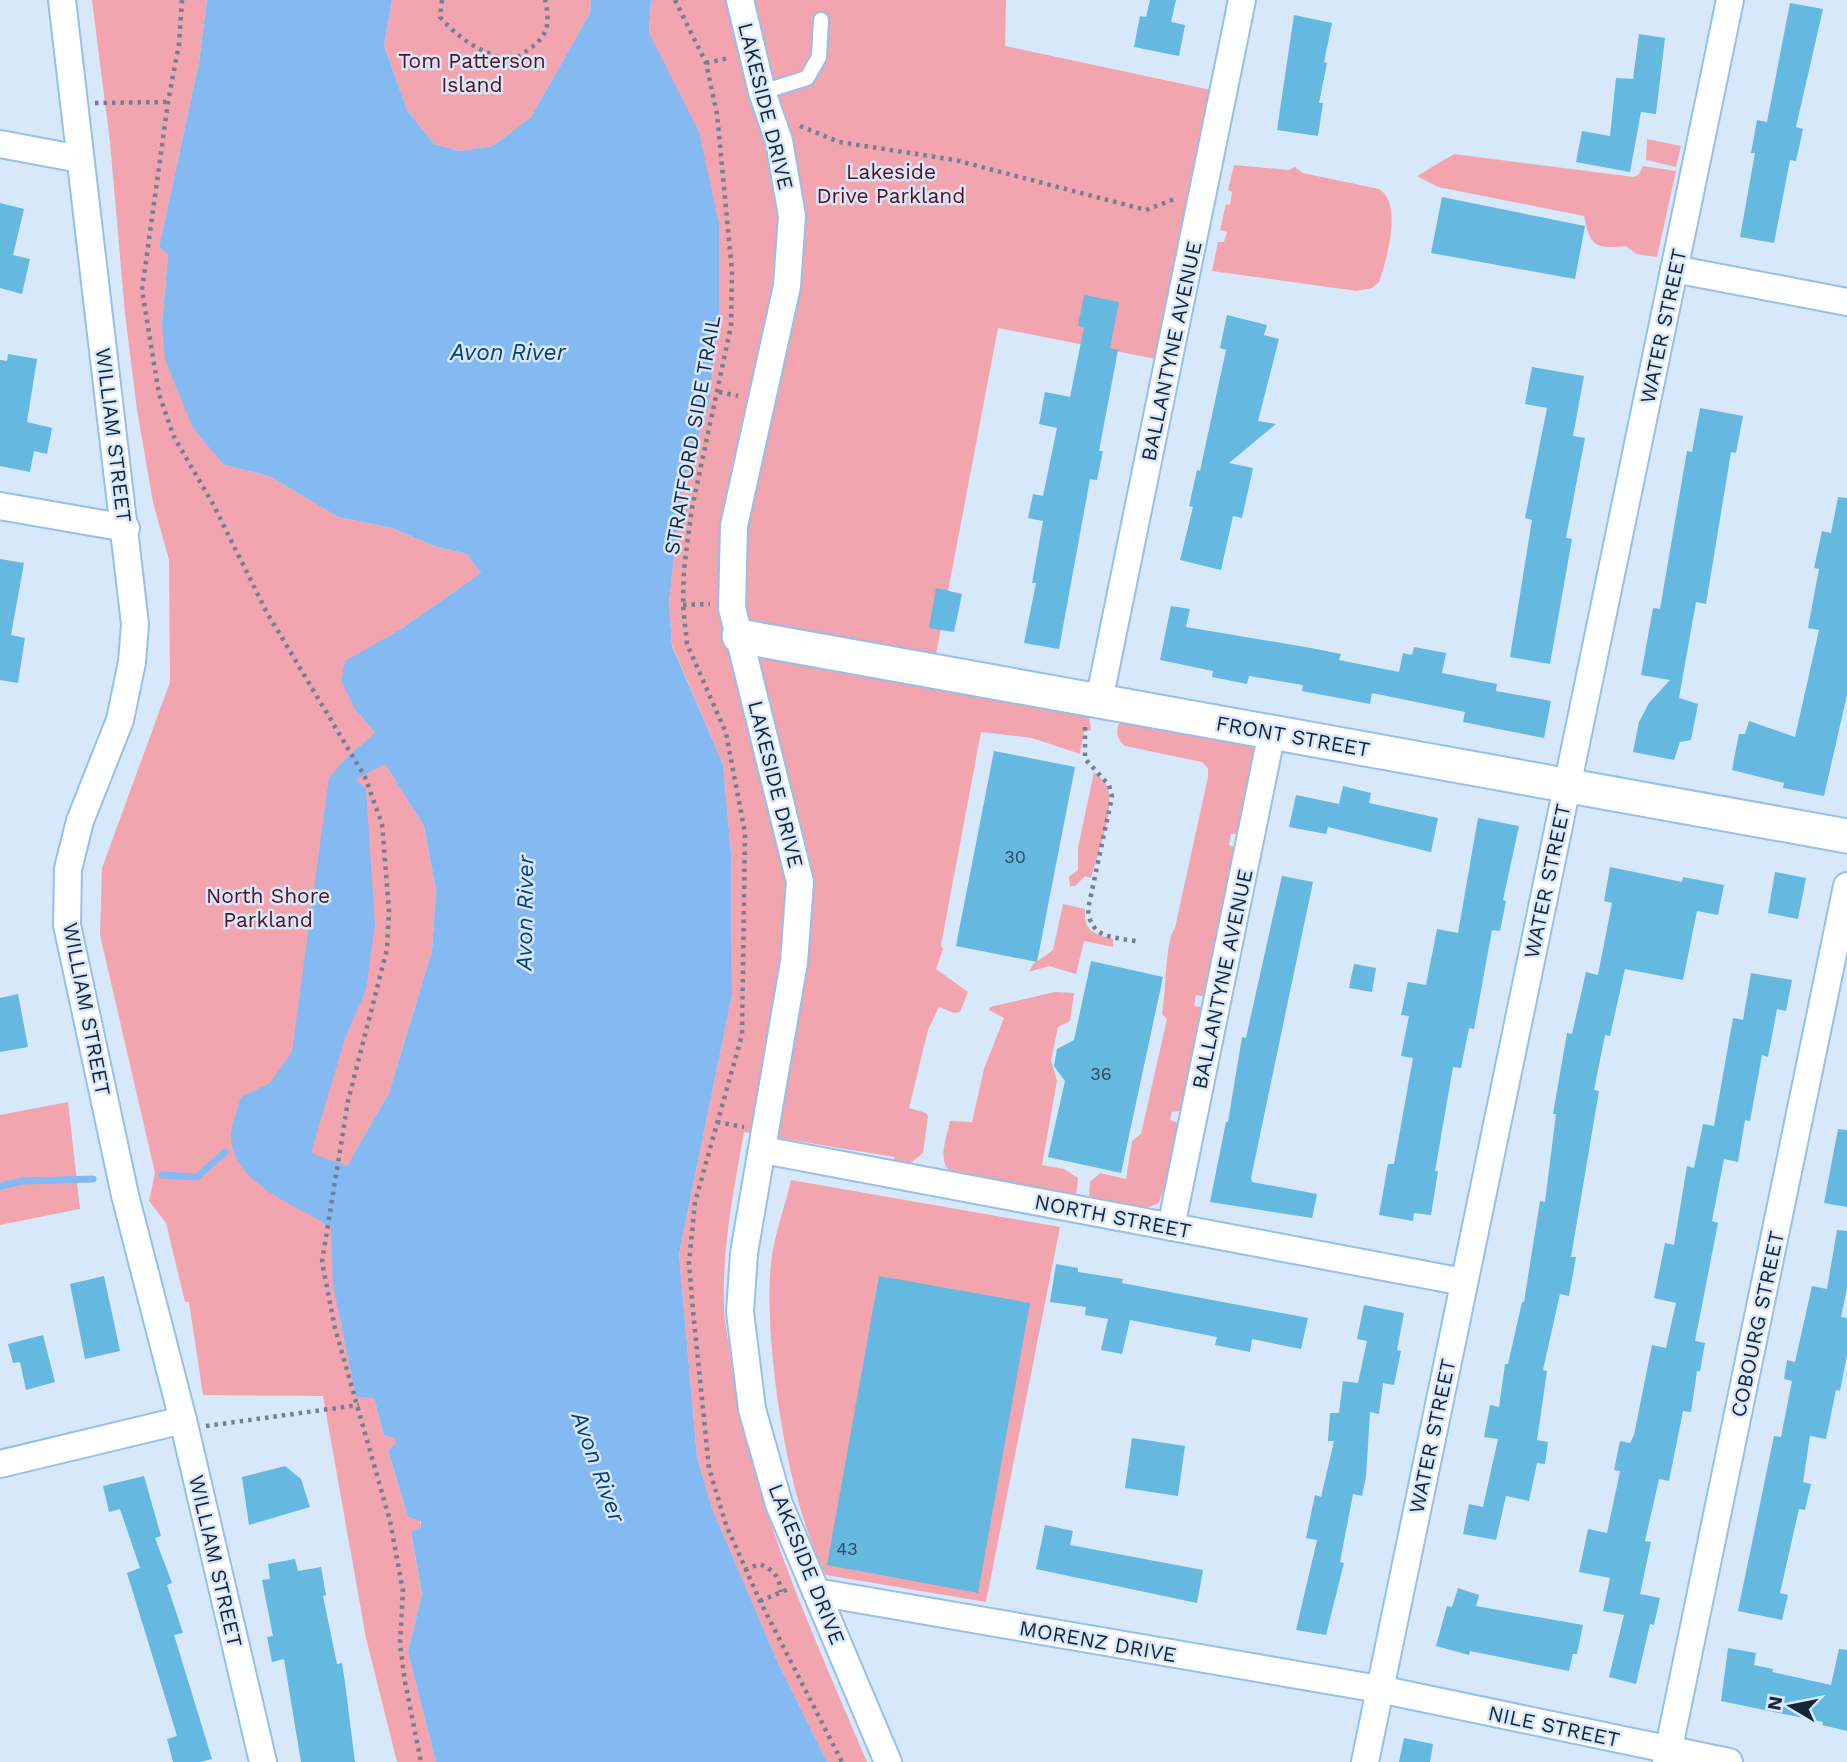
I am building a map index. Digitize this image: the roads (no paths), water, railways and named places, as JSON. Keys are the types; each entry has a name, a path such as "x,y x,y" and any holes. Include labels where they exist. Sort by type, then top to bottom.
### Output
{"street":[{"name":"WILLIAM STREET","path":"62,0 126,528 135,624 132,662 120,720 80,821 68,869 67,925 125,1195 192,1423 263,1762"},
{"name":"LAKESIDE DRIVE","path":"740,0 765,102 779,141 792,216 787,286 734,526 731,589 739,636 800,882 794,962 744,1253 740,1312 752,1409 779,1504 888,1762"},
{"name":"BALLANTYNE AVENUE","path":"1089,699 1204,187 1242,0"},
{"name":"WATER STREET","path":"1365,1762 1730,0"},
{"path":"0,144 80,159"},
{"path":"1674,269 1847,302"},
{"path":"0,506 126,528"},
{"name":"FRONT STREET","path":"739,636 1847,836"},
{"name":"BALLANTYNE AVENUE","path":"1171,1227 1272,732"},
{"name":"COBOURG STREET","path":"1668,1756 1847,886"},
{"name":"NORTH STREET","path":"763,1150 1464,1282"},
{"path":"0,1464 192,1423"},
{"name":"MORENZ DRIVE","path":"813,1586 1379,1689"},
{"name":"NILE STREET","path":"1379,1689 1668,1756 1729,1762"}],"lane":[{"path":"765,102 807,78 819,57 821,20"}],"water":[{"name":"Avon River","path":"207,0 392,0 384,45 407,110 434,144 460,151 493,146 531,117 590,13 591,0 651,0 649,33 699,132 719,223 719,314 709,404 682,487 669,602 672,646 723,764 731,853 732,995 679,1254 697,1457 712,1508 778,1663 827,1762 436,1762 408,1652 422,1594 411,1532 421,1527 421,1521 408,1517 388,1450 396,1444 395,1438 384,1436 374,1398 356,1397 333,1285 331,1227 284,1201 253,1179 241,1166 233,1151 231,1134 241,1097 270,1083 292,1052 329,778 344,760 375,733 355,709 341,681 345,661 398,631 481,573 467,554 434,546 392,528 338,517 269,476 224,465 193,428 165,360 162,324 168,255 159,247 199,63","holes":["385,764 424,826 436,890 432,951 389,1093 347,1166 311,1153 345,1038 366,990 375,924 366,789 356,779"]}],"waterway":[{"path":"162,1175 197,1177 225,1152"},
{"path":"0,1186 23,1181 93,1179"}],"park label":[{"name":"Tom Patterson Island","path":"472,72"},
{"name":"Lakeside Drive Parkland","path":"891,183"},
{"name":"North Shore Parkland","path":"268,907"}]}
